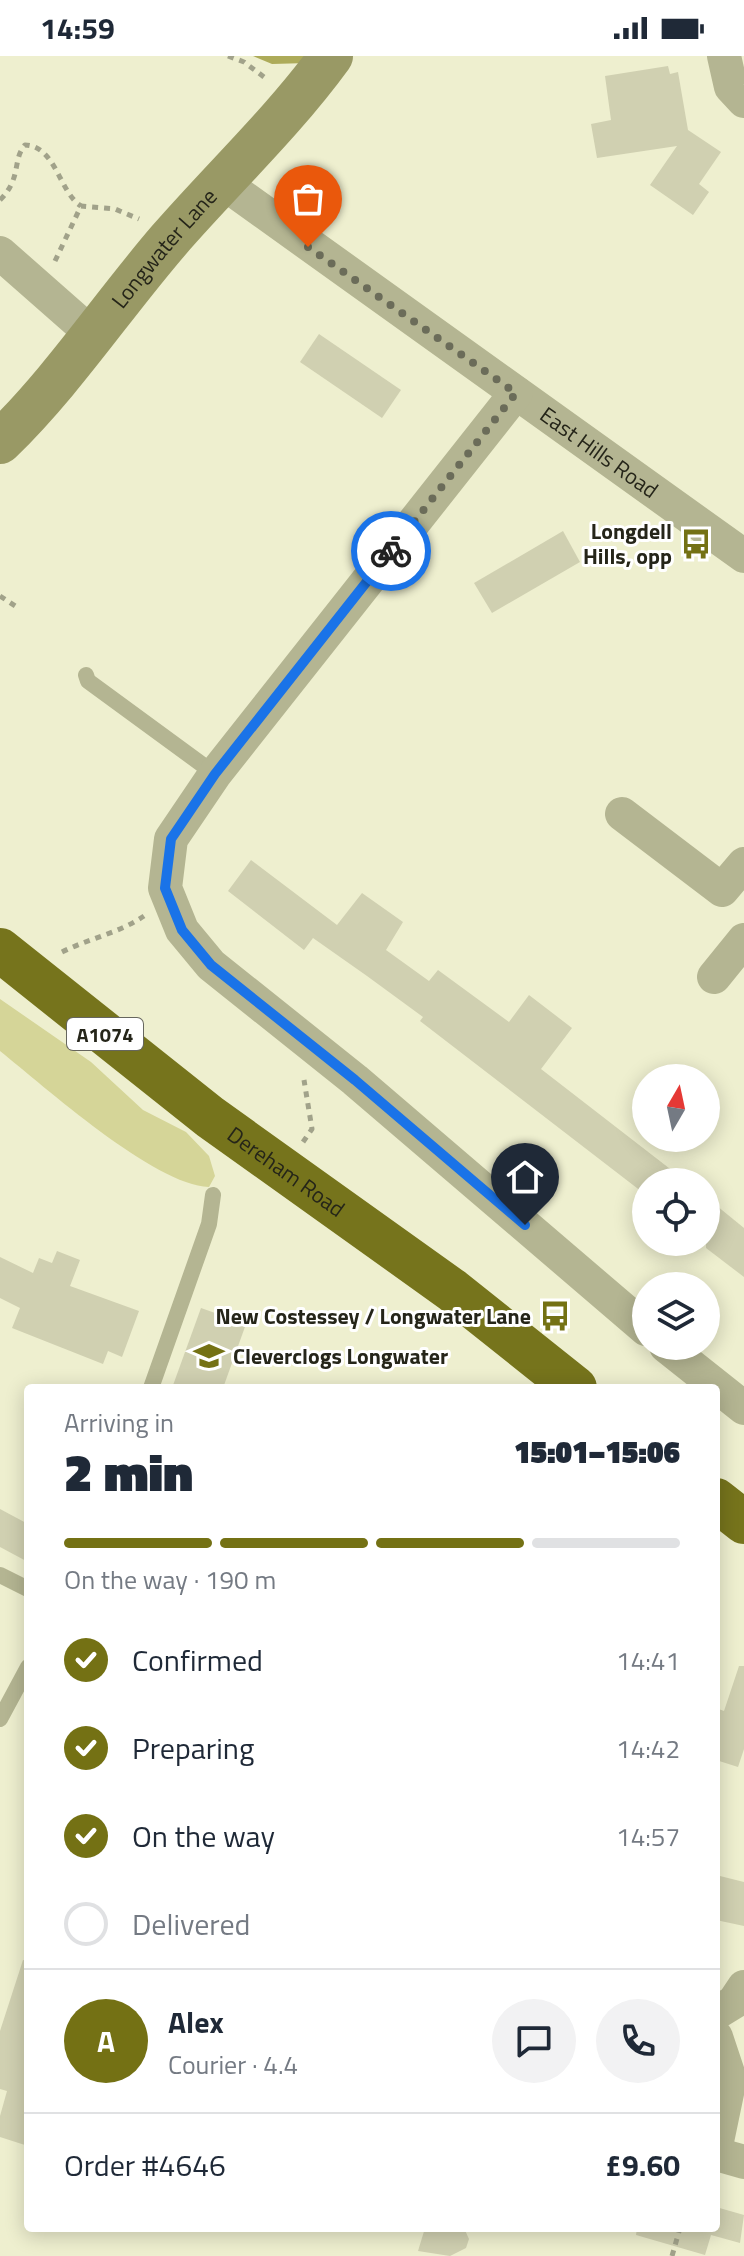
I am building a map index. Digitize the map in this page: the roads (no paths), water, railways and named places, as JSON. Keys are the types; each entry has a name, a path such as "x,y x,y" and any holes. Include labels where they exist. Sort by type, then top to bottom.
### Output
{"highway":[{"name":"Dereham Road","path":"0,950 210,1117 452,1290 570,1384"},
{"path":"720,1503 744,1522"}],"street":[{"name":"Longwater Lane","path":"0,442 169,240 298,102 331,56"},
{"path":"724,56 731,87 744,101"},
{"name":"East Hills Road","path":"222,182 744,556"},
{"path":"0,253 92,334"},
{"path":"516,393 215,774 171,839 165,888 182,930 211,965 355,1080 632,1317"},
{"path":"622,814 733,899 744,864"},
{"path":"714,977 744,940"},
{"path":"684,1360 714,1384"},
{"path":"720,1389 744,1408"},
{"path":"720,2011 734,2002 744,1987"},
{"path":"720,2049 730,2079 720,2127"},
{"path":"720,2155 744,2162"}],"lane":[{"path":"86,675 88,681 215,774"},
{"path":"152,1384 209,1224 213,1195"},
{"path":"0,1575 24,1587"},
{"path":"0,1719 24,1674"}],"place":[{"name":"Longdell Hills, opp","path":"696,544"},
{"name":"New Costessey / Longwater Lane","path":"555,1316"},
{"name":"Cleverclogs Longwater","path":"209,1356"}]}
